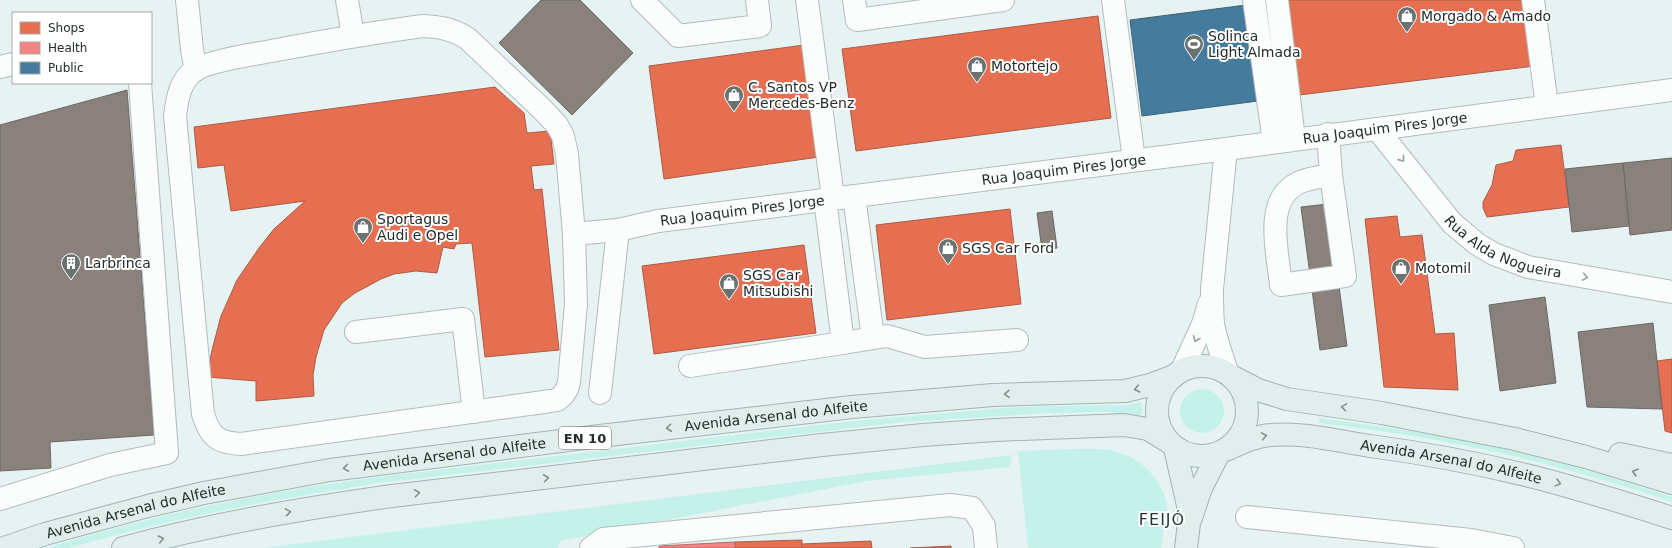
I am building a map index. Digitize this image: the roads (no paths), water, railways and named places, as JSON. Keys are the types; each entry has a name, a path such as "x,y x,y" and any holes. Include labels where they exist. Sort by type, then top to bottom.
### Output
{"main road":[{"path":"1186,548 1189,523 1187,497 1172,445 1159,426 1157,408 1158,398 1162,390 1178,373 1193,366 1214,367 1258,390 1287,399 1517,433 1672,465"},
{"name":"Avenida Arsenal do Alfeite","path":"4,548 52,532 148,506 204,493 330,470 600,436 859,406 993,395 1125,391 1150,386 1178,373"},
{"path":"1189,523 1201,488 1223,451 1240,436 1247,419 1247,400 1231,375"},
{"path":"1382,413 1516,439 1586,457 1672,483"},
{"path":"123,548 234,522 349,502 871,440 995,430 1124,425 1148,430 1192,456 1210,456 1223,451"},
{"name":"Avenida Arsenal do Alfeite","path":"1223,451 1256,438 1281,434 1312,436 1386,448 1529,476 1623,502 1672,518"}],"street":[{"path":"188,0 192,50 196,70"},
{"path":"347,0 353,36"},
{"path":"642,0 678,36 760,26 756,0"},
{"path":"807,0 843,343"},
{"path":"854,0 857,20 992,1"},
{"path":"1113,0 1134,160"},
{"path":"1254,0 1284,141"},
{"path":"1277,0 1284,141"},
{"path":"1533,0 1547,106"},
{"path":"423,26 439,27 456,31 467,38 557,125 563,136 567,154 574,234 576,304 572,358 567,389 557,400 241,444 228,443 213,435 207,428 204,414 175,116 177,98 185,80 196,70 235,58 353,36 423,26"},
{"path":"0,67 12,64"},
{"path":"0,499 110,465 167,453 140,84"},
{"name":"Rua Joaquim Pires Jorge","path":"574,234 618,230 658,221 1226,149 1328,134 1377,129 1672,90"},
{"name":"Rua Alda Nogueira","path":"1377,129 1452,223 1477,244 1494,254 1528,267 1672,292"},
{"path":"1328,134 1331,175 1345,276 1281,285 1275,226 1278,206 1285,192 1298,183 1331,175"},
{"path":"1226,149 1212,289 1213,324 1231,375"},
{"path":"854,196 873,338"},
{"path":"600,393 618,230"},
{"path":"1178,373 1203,324 1212,289"},
{"path":"356,332 463,320 474,412"},
{"path":"690,366 887,336 925,347 1017,340"},
{"path":"591,548 603,539 950,504 972,508 984,526 986,548"},
{"path":"1247,517 1513,548"}],"place":[{"name":"Morgado & Amado","path":"1407,33"},
{"name":"Solinca Light Almada","path":"1194,61"},
{"name":"Motortejo","path":"977,83"},
{"name":"C. Santos VP Mercedes-Benz","path":"734,112"},
{"name":"Sportagus Audi e Opel","path":"363,244"},
{"name":"SGS Car Ford","path":"948,265"},
{"name":"Larbrinca","path":"71,280"},
{"name":"Motomil","path":"1401,285"},
{"name":"SGS Car Mitsubishi","path":"729,300"}],"district":[{"name":"FEIJÓ","path":"1162,519"}]}
